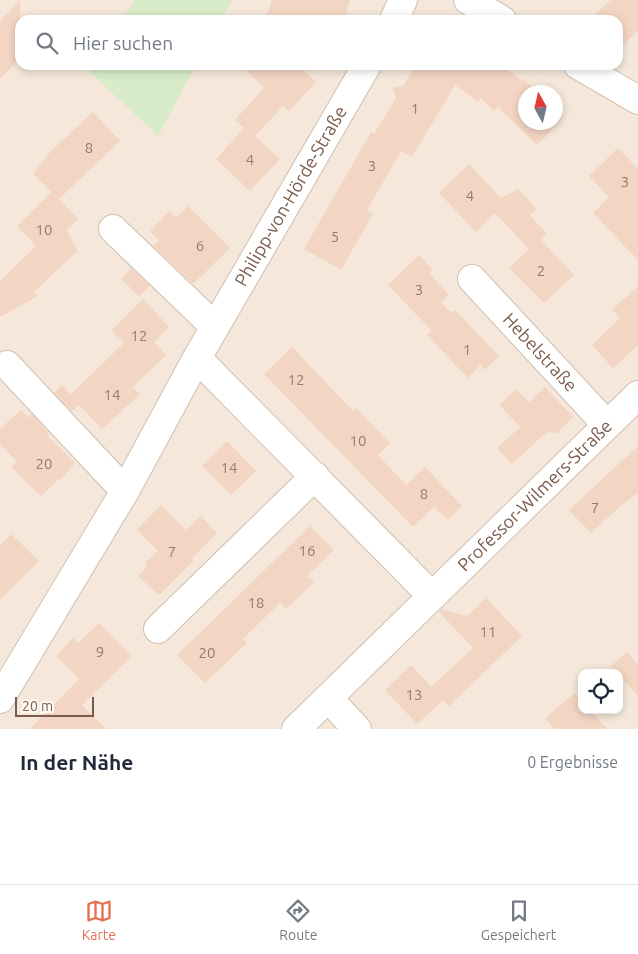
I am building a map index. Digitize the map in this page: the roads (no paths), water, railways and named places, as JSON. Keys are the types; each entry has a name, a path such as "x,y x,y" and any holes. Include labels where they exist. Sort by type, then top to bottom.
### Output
{"street":[{"path":"396,15 403,0"},
{"path":"468,0 494,15"},
{"name":"Philipp-von-Hörde-Straße","path":"0,699 125,491 197,358 365,70"},
{"path":"587,70 638,100"},
{"path":"113,229 216,327"},
{"name":"Hebelstraße","path":"472,278 607,425"},
{"path":"197,358 432,596"},
{"path":"7,365 125,491"},
{"name":"Professor-Wilmers-Straße","path":"296,729 638,395"},
{"path":"158,629 315,476"},
{"path":"328,698 357,729"}]}
